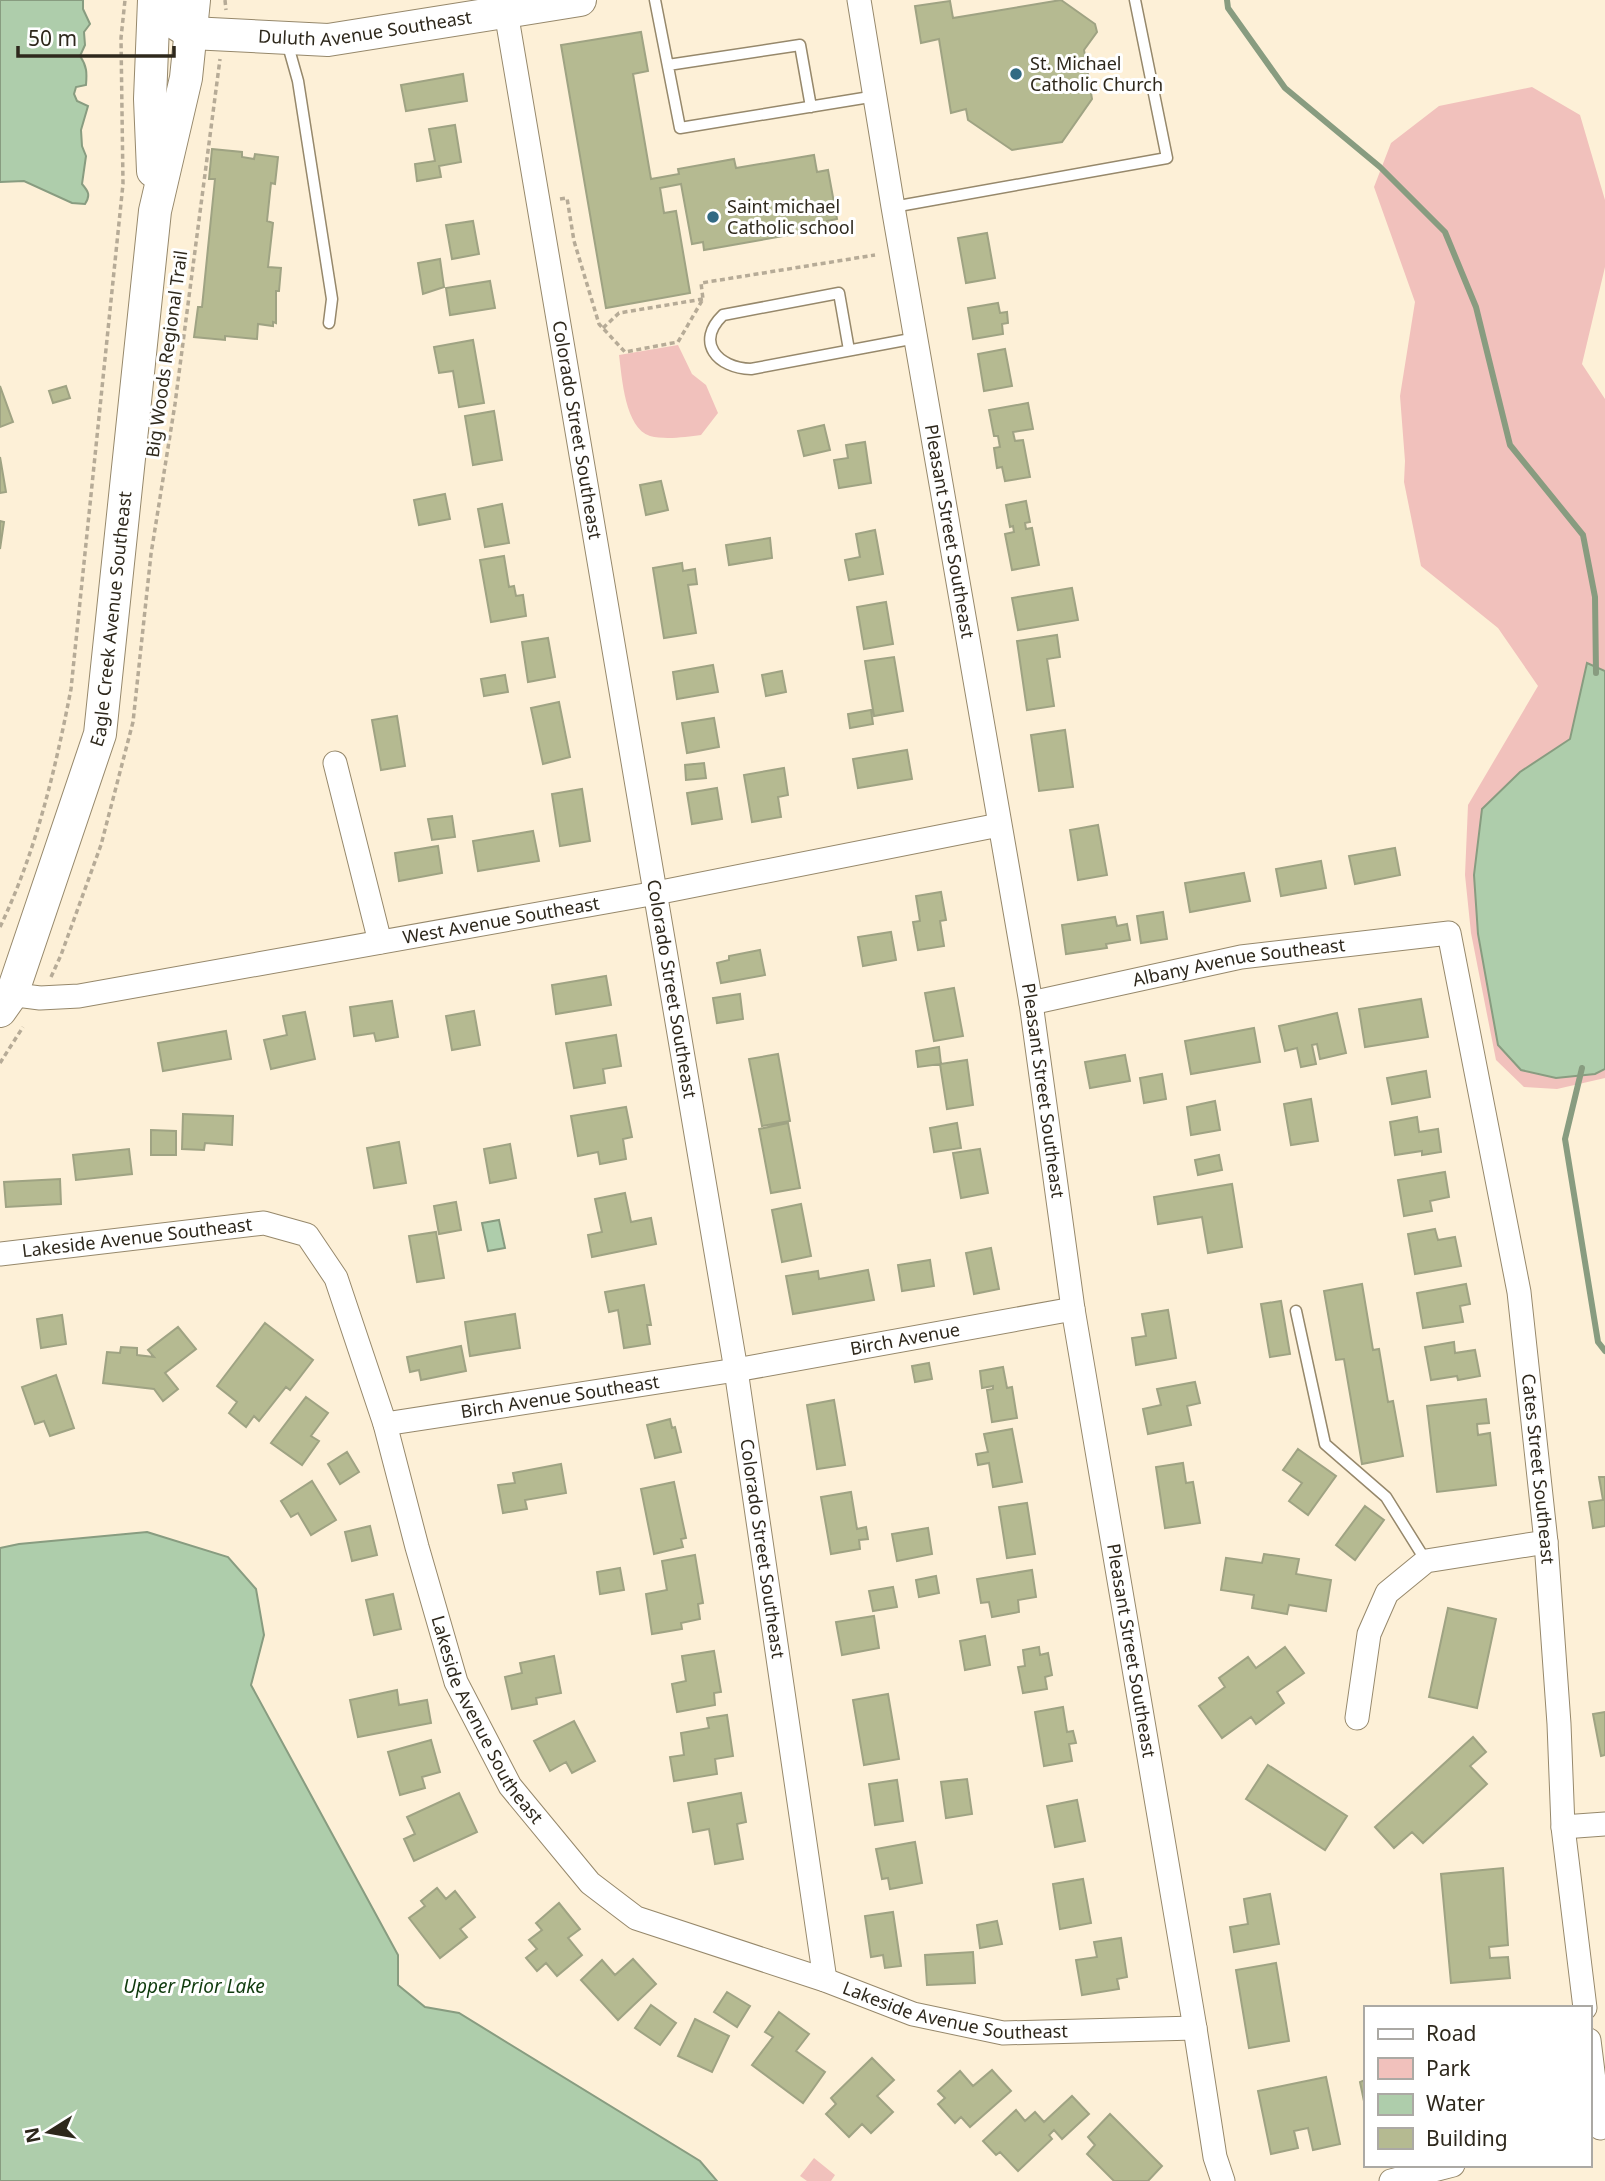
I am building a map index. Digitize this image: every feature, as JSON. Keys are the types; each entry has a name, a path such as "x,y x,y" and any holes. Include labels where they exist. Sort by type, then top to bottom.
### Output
{"main road":[{"name":"Eagle Creek Avenue Southeast","path":"154,0 150,99 155,211"},
{"path":"168,0 167,16 191,33"},
{"name":"Eagle Creek Avenue Southeast","path":"13,999 100,734 155,211 186,78 194,0"},
{"name":"Duluth Avenue Southeast","path":"191,33 328,40 505,7 580,0"}],"street":[{"name":"Pleasant Street Southeast","path":"859,0 1031,1003 1073,1309 1215,2157 1223,2181"},
{"name":"Colorado Street Southeast","path":"505,7 736,1370 825,1980"},
{"path":"335,763 380,942"},
{"name":"West Avenue Southeast","path":"13,999 79,996 656,893 999,825"},
{"name":"Albany Avenue Southeast","path":"1031,1003 1241,957 1449,933"},
{"name":"Cates Street Southeast","path":"1449,933 1518,1292 1546,1542 1559,1724 1563,1827 1585,2006"},
{"name":"Lakeside Avenue Southeast","path":"0,1254 264,1223 307,1235 336,1278 385,1424 456,1682 510,1786 590,1883 636,1917 825,1980 913,2014 1003,2033 1195,2028"},
{"name":"Birch Avenue","path":"736,1370 1073,1309"},
{"name":"Birch Avenue Southeast","path":"385,1424 736,1370"},
{"path":"1357,1718 1369,1634 1387,1593 1426,1561 1546,1542"},
{"path":"1563,1827 1605,1824"},
{"path":"1591,2060 1598,2129"},
{"path":"1391,2181 1445,2167"}],"lane":[{"path":"656,0 680,128 876,96"},
{"path":"893,207 1167,158 1135,0"},
{"path":"287,40 298,81 332,299 329,323"},
{"path":"668,65 800,45 811,107"},
{"path":"849,350 839,293 723,315 713,325 709,339 713,351 722,362 737,368 751,369 916,338"},
{"path":"1296,1311 1325,1444 1386,1497 1426,1561"}],"path":[{"path":"0,927 17,892 56,769 71,689 123,184 121,38 124,0"},
{"name":"Big Woods Regional Trail","path":"0,1063 13,999 61,955 102,845 133,722 151,554 178,378 223,35 225,0"},
{"path":"538,202 567,198 574,240 596,314 603,328 625,352 678,342 703,299 701,283 875,255"},
{"path":"603,328 620,313 703,299"}],"green space":[{"path":"1532,87 1580,115 1605,200 1605,267 1582,364 1605,399 1605,671 1587,663 1570,739 1550,753 1478,934 1498,1045 1594,1074 1605,1069 1605,1078 1557,1089 1524,1087 1496,1060 1471,933 1465,875 1468,805 1538,686 1498,628 1421,566 1404,482 1400,396 1415,302 1374,187 1391,143 1439,106"},
{"path":"678,345 692,374 706,385 718,413 701,435 669,438 650,436 635,423 630,413 619,355"},
{"path":"814,2158 835,2175 831,2181 807,2181 800,2176"}],"water":[{"path":"0,0 83,0 83,9 90,24 84,32 85,45 80,56 86,70 86,85 76,87 74,94 77,101 88,106 81,130 86,156 82,184 88,196 85,204 72,203 24,181 0,182"},
{"path":"1587,663 1605,671 1605,1069 1595,1074 1556,1078 1521,1070 1498,1045 1478,934 1474,875 1482,809 1520,772 1570,739"},
{"path":"499,1220 505,1248 488,1251 482,1223"},
{"name":"Upper Prior Lake","path":"147,1532 228,1557 256,1589 264,1635 251,1685 398,1955 398,1985 425,2007 459,2013 700,2161 717,2181 0,2181 0,1548"}],"building":[{"name":"St. Michael Catholic Church","path":"1061,0 1095,24 1097,32 1084,50 1092,99 1062,142 1012,150 968,120 966,109 951,113 939,39 921,43 915,6 950,1 953,18"},
{"path":"641,32 648,71 633,74 651,179 679,174 678,169 734,159 736,168 814,155 817,172 828,170 837,219 827,221 829,228 704,250 703,242 692,244 681,184 660,188 664,213 676,211 690,293 606,308 561,45"},
{"path":"463,74 467,101 406,111 401,85"},
{"path":"455,125 461,162 439,166 441,177 417,181 415,164 435,161 429,129"},
{"path":"212,149 242,152 242,157 254,159 255,154 278,157 275,184 271,183 267,221 273,223 268,267 281,268 279,291 276,291 276,323 273,322 273,326 258,324 257,339 194,337 198,307 202,307 215,179 209,179"},
{"path":"473,221 479,254 452,259 446,225"},
{"path":"987,233 995,278 966,283 958,238"},
{"path":"440,259 444,287 423,294 418,263"},
{"path":"490,281 495,308 450,315 446,288"},
{"path":"998,303 1000,313 1007,312 1008,323 1002,324 1003,334 973,339 968,308"},
{"path":"473,340 484,403 459,407 453,371 439,373 434,347"},
{"path":"1005,349 1012,386 984,391 978,354"},
{"path":"0,386 13,422 0,427"},
{"path":"66,386 70,398 53,403 49,391"},
{"path":"1028,403 1033,429 1013,432 1015,441 1023,440 1030,477 1005,481 1002,467 997,468 994,448 1000,447 998,436 994,436 989,410"},
{"path":"494,411 502,460 473,465 465,416"},
{"path":"824,425 830,450 804,456 798,431"},
{"path":"865,442 871,483 839,488 834,460 848,458 846,445"},
{"path":"0,457 6,492 0,493"},
{"path":"661,481 668,510 646,515 640,485"},
{"path":"445,494 450,519 419,525 414,500"},
{"path":"1026,501 1030,522 1025,523 1026,529 1032,528 1039,565 1012,570 1005,534 1014,532 1013,526 1010,527 1006,505"},
{"path":"502,504 509,543 485,547 478,509"},
{"path":"0,521 4,522 0,549"},
{"path":"875,530 883,574 849,580 845,560 860,557 856,534"},
{"path":"770,538 772,558 729,565 726,545"},
{"path":"504,556 509,587 514,586 516,596 523,595 526,616 491,622 480,560"},
{"path":"682,563 683,571 695,569 697,584 688,585 696,633 664,638 653,568"},
{"path":"1072,588 1078,620 1018,630 1012,598"},
{"path":"886,602 893,644 864,649 857,607"},
{"path":"1057,635 1060,657 1047,659 1054,706 1027,710 1017,641"},
{"path":"548,638 555,677 528,682 522,642"},
{"path":"894,657 903,711 874,716 865,661"},
{"path":"713,665 718,692 677,699 673,672"},
{"path":"782,671 786,692 766,696 762,675"},
{"path":"505,675 508,692 484,696 481,679"},
{"path":"559,702 570,757 543,764 531,708"},
{"path":"871,710 873,724 850,728 848,714"},
{"path":"397,716 405,766 381,770 372,720"},
{"path":"714,718 719,747 687,753 682,723"},
{"path":"1065,730 1073,787 1039,791 1031,735"},
{"path":"907,750 912,779 858,788 853,759"},
{"path":"704,763 706,778 686,780 685,765"},
{"path":"784,768 788,795 778,797 781,817 752,822 744,775"},
{"path":"717,788 722,819 692,824 687,793"},
{"path":"582,789 590,841 560,846 552,794"},
{"path":"452,816 455,837 432,840 428,819"},
{"path":"1098,825 1107,875 1078,880 1070,830"},
{"path":"533,831 539,861 478,871 473,841"},
{"path":"438,846 442,873 399,881 395,853"},
{"path":"1395,848 1400,875 1355,884 1349,856"},
{"path":"1321,861 1326,888 1281,896 1276,869"},
{"path":"1244,873 1250,901 1190,912 1185,883"},
{"path":"941,892 946,920 940,921 944,946 918,950 913,922 920,921 916,896"},
{"path":"1163,912 1167,939 1141,943 1137,916"},
{"path":"1115,917 1117,926 1127,924 1130,940 1106,944 1107,948 1066,954 1062,925"},
{"path":"891,932 896,960 863,966 858,937"},
{"path":"760,950 765,975 721,983 717,963 729,960 729,956"},
{"path":"606,976 611,1005 556,1014 552,985"},
{"path":"954,988 963,1036 934,1041 925,993"},
{"path":"740,994 743,1019 717,1023 713,998"},
{"path":"1421,999 1428,1037 1365,1047 1359,1009"},
{"path":"392,1001 398,1037 376,1041 374,1033 354,1036 350,1007"},
{"path":"474,1011 480,1045 452,1050 446,1016"},
{"path":"305,1012 315,1059 271,1069 264,1040 287,1035 283,1016"},
{"path":"1337,1013 1346,1053 1320,1059 1317,1044 1312,1045 1316,1064 1301,1067 1297,1048 1285,1051 1279,1026"},
{"path":"1254,1028 1260,1062 1191,1074 1185,1041"},
{"path":"226,1031 231,1059 163,1071 158,1043"},
{"path":"616,1035 621,1066 603,1069 605,1083 574,1088 566,1043"},
{"path":"939,1047 941,1064 918,1067 916,1051"},
{"path":"778,1054 790,1121 762,1126 749,1059"},
{"path":"1125,1055 1130,1081 1090,1088 1085,1062"},
{"path":"967,1060 973,1105 947,1109 940,1064"},
{"path":"1426,1071 1430,1097 1392,1104 1387,1078"},
{"path":"1162,1074 1166,1099 1144,1103 1140,1078"},
{"path":"1311,1099 1318,1141 1291,1145 1284,1104"},
{"path":"1215,1101 1220,1130 1191,1135 1187,1107"},
{"path":"626,1107 632,1137 623,1139 626,1159 600,1164 598,1152 578,1156 571,1116"},
{"path":"183,1114 233,1116 232,1145 205,1143 204,1150 182,1149"},
{"path":"1417,1117 1419,1132 1438,1129 1441,1152 1422,1155 1422,1151 1395,1155 1390,1122"},
{"path":"788,1123 800,1188 771,1193 759,1129"},
{"path":"957,1123 961,1148 934,1152 930,1128"},
{"path":"151,1130 176,1131 176,1155 151,1155"},
{"path":"399,1142 406,1183 374,1188 367,1148"},
{"path":"510,1144 516,1178 490,1183 484,1149"},
{"path":"129,1149 132,1174 76,1180 73,1155"},
{"path":"980,1149 988,1193 961,1198 953,1153"},
{"path":"1219,1155 1222,1170 1198,1175 1195,1160"},
{"path":"1445,1172 1449,1197 1430,1201 1432,1211 1404,1216 1398,1180"},
{"path":"60,1179 61,1204 6,1207 4,1182"},
{"path":"1232,1184 1242,1247 1208,1253 1202,1217 1158,1224 1154,1197"},
{"path":"625,1193 631,1222 651,1218 656,1244 592,1257 588,1235 602,1232 595,1199"},
{"path":"456,1202 461,1230 439,1234 434,1206"},
{"path":"801,1204 811,1256 782,1262 772,1210"},
{"path":"1435,1229 1438,1240 1455,1237 1461,1266 1415,1274 1408,1234"},
{"path":"436,1232 444,1278 417,1282 409,1236"},
{"path":"991,1248 999,1289 974,1294 966,1253"},
{"path":"930,1260 934,1286 902,1291 898,1265"},
{"path":"868,1270 874,1300 793,1314 786,1276 818,1271 819,1279"},
{"path":"1362,1284 1373,1350 1379,1349 1388,1402 1393,1401 1403,1456 1362,1464 1344,1359 1336,1360 1324,1291"},
{"path":"1466,1284 1470,1304 1460,1306 1463,1322 1423,1328 1417,1293"},
{"path":"644,1285 651,1325 647,1325 650,1344 624,1348 618,1310 609,1312 605,1292"},
{"path":"1281,1301 1290,1354 1270,1357 1261,1304"},
{"path":"1168,1310 1176,1358 1136,1365 1132,1338 1146,1336 1142,1314"},
{"path":"515,1314 520,1348 470,1356 465,1322"},
{"path":"62,1315 66,1344 41,1348 37,1319"},
{"path":"265,1323 313,1360 290,1390 286,1387 259,1421 254,1416 246,1427 229,1413 237,1402 217,1386"},
{"path":"178,1327 196,1349 165,1373 178,1389 163,1401 154,1389 103,1383 107,1352 120,1353 121,1347 137,1348 137,1355 154,1357 148,1350"},
{"path":"1454,1342 1455,1353 1475,1350 1480,1376 1458,1380 1457,1376 1431,1380 1425,1347"},
{"path":"461,1346 466,1371 421,1380 419,1370 410,1372 407,1357"},
{"path":"929,1363 932,1379 915,1382 912,1366"},
{"path":"1003,1367 1007,1388 1012,1387 1017,1418 992,1422 987,1390 993,1389 993,1386 982,1388 980,1371"},
{"path":"56,1375 74,1428 50,1436 44,1421 35,1424 22,1387"},
{"path":"1195,1382 1200,1403 1187,1406 1191,1425 1148,1434 1143,1409 1161,1405 1157,1389"},
{"path":"306,1397 328,1413 311,1436 319,1441 302,1465 271,1443"},
{"path":"1486,1399 1489,1423 1477,1424 1478,1435 1490,1433 1496,1485 1437,1492 1427,1406"},
{"path":"834,1400 845,1465 817,1469 807,1405"},
{"path":"670,1419 672,1428 675,1427 681,1452 655,1458 647,1425"},
{"path":"1012,1429 1022,1482 993,1487 989,1463 978,1465 976,1454 988,1452 984,1434"},
{"path":"1298,1449 1336,1476 1308,1515 1289,1501 1302,1483 1283,1470"},
{"path":"347,1452 359,1472 340,1484 328,1464"},
{"path":"1183,1463 1186,1483 1193,1482 1200,1523 1165,1528 1156,1467"},
{"path":"561,1464 566,1493 525,1500 527,1509 503,1513 498,1485 515,1483 513,1473"},
{"path":"1599,1477 1605,1477 1605,1526 1593,1528 1589,1502 1603,1500"},
{"path":"312,1481 336,1520 311,1535 298,1513 291,1517 281,1501"},
{"path":"674,1482 686,1538 681,1539 683,1547 654,1554 641,1489"},
{"path":"851,1492 857,1529 866,1527 868,1539 859,1540 860,1549 831,1554 821,1497"},
{"path":"1027,1503 1035,1554 1007,1558 999,1507"},
{"path":"1365,1506 1384,1520 1355,1560 1336,1545"},
{"path":"370,1526 377,1555 352,1561 345,1532"},
{"path":"928,1528 932,1554 897,1561 892,1534"},
{"path":"1264,1554 1299,1559 1296,1574 1331,1580 1326,1611 1289,1605 1287,1614 1252,1608 1254,1595 1221,1590 1226,1558 1262,1563"},
{"path":"695,1555 703,1603 698,1604 700,1619 681,1623 682,1629 652,1634 646,1594 667,1590 662,1561"},
{"path":"620,1568 624,1590 600,1594 597,1572"},
{"path":"1032,1570 1036,1597 1018,1600 1019,1612 992,1617 989,1602 981,1603 977,1579"},
{"path":"936,1576 939,1593 919,1597 916,1580"},
{"path":"893,1587 897,1607 873,1611 869,1591"},
{"path":"393,1594 401,1629 374,1635 366,1600"},
{"path":"1448,1608 1496,1619 1477,1708 1429,1697"},
{"path":"874,1616 879,1648 842,1655 836,1622"},
{"path":"985,1636 990,1665 965,1670 960,1641"},
{"path":"1039,1647 1040,1655 1048,1653 1052,1675 1045,1677 1047,1689 1023,1693 1018,1667 1025,1666 1023,1650"},
{"path":"1285,1647 1304,1673 1277,1692 1284,1703 1256,1724 1251,1717 1222,1738 1199,1706 1225,1687 1219,1678 1248,1657 1256,1668"},
{"path":"714,1651 721,1692 714,1693 715,1705 677,1712 672,1684 686,1681 682,1656"},
{"path":"554,1656 561,1693 536,1698 537,1704 512,1709 505,1677 522,1673 520,1663"},
{"path":"397,1690 399,1705 427,1700 431,1723 358,1737 350,1700"},
{"path":"888,1694 899,1759 864,1765 853,1700"},
{"path":"1063,1707 1067,1732 1073,1731 1076,1743 1069,1744 1072,1761 1044,1766 1035,1712"},
{"path":"1605,1712 1605,1755 1601,1756 1593,1714"},
{"path":"727,1715 733,1756 715,1759 717,1774 674,1781 670,1757 684,1755 681,1733 709,1728 707,1718"},
{"path":"574,1721 595,1761 572,1773 566,1762 550,1771 534,1741"},
{"path":"1473,1737 1486,1752 1470,1766 1487,1784 1423,1843 1412,1832 1394,1848 1375,1827"},
{"path":"431,1740 440,1772 422,1777 425,1788 400,1795 388,1752"},
{"path":"1268,1765 1347,1816 1325,1850 1246,1799"},
{"path":"967,1779 972,1814 946,1818 941,1782"},
{"path":"897,1780 903,1821 875,1825 869,1784"},
{"path":"459,1793 477,1832 414,1861 404,1839 415,1834 407,1817"},
{"path":"741,1793 746,1822 737,1824 743,1859 715,1864 709,1829 693,1832 688,1803"},
{"path":"1077,1800 1085,1841 1055,1847 1047,1806"},
{"path":"915,1842 922,1883 890,1889 888,1878 882,1879 876,1849"},
{"path":"1503,1868 1508,1945 1489,1947 1490,1958 1508,1957 1510,1978 1451,1983 1441,1874"},
{"path":"1083,1879 1091,1923 1060,1929 1053,1884"},
{"path":"437,1888 446,1899 455,1891 475,1917 460,1929 467,1937 440,1958 409,1918 425,1906 421,1901"},
{"path":"1270,1894 1279,1944 1234,1952 1230,1927 1248,1924 1244,1899"},
{"path":"559,1903 580,1929 568,1938 582,1955 557,1976 546,1963 537,1971 526,1958 537,1949 529,1940 542,1930 536,1923"},
{"path":"893,1912 901,1966 885,1968 883,1955 871,1957 865,1916"},
{"path":"997,1921 1002,1944 980,1948 977,1925"},
{"path":"1121,1938 1127,1977 1117,1979 1119,1989 1082,1995 1076,1960 1097,1957 1094,1942"},
{"path":"973,1952 975,1983 927,1985 925,1955"},
{"path":"633,1959 656,1984 618,2020 581,1980 602,1960 615,1975"},
{"path":"1276,1963 1289,2041 1249,2048 1236,1970"},
{"path":"727,1992 750,2006 737,2027 714,2012"},
{"path":"651,2005 676,2023 660,2045 635,2028"},
{"path":"779,2012 809,2034 796,2051 825,2072 803,2103 752,2065 773,2037 765,2032"},
{"path":"695,2019 729,2036 712,2072 678,2056"},
{"path":"872,2058 894,2080 877,2096 893,2112 871,2133 862,2124 849,2137 826,2114 836,2104 831,2098"},
{"path":"992,2070 1011,2091 970,2127 961,2117 955,2123 938,2104 945,2098 938,2091 960,2071 973,2086"},
{"path":"1326,2077 1340,2144 1313,2150 1308,2128 1294,2131 1298,2148 1271,2154 1258,2091"},
{"path":"1364,2080 1364,2101 1360,2082"},
{"path":"1072,2096 1089,2114 1062,2139 1054,2130 1049,2135 1052,2139 1018,2171 1000,2152 996,2155 983,2141 1016,2110 1025,2121 1035,2112 1044,2122"},
{"path":"1110,2114 1162,2166 1148,2181 1114,2181 1087,2154 1095,2145 1088,2137"}],"waterway":[{"path":"1227,0 1228,8 1285,88 1380,167 1445,232 1476,307 1510,445 1583,535 1595,597 1596,673"},
{"path":"1582,1068 1565,1139 1598,1342 1605,1351"}],"place":[{"name":"St. Michael Catholic Church","path":"1016,74"},
{"name":"Saint michael Catholic school","path":"713,217"}]}
